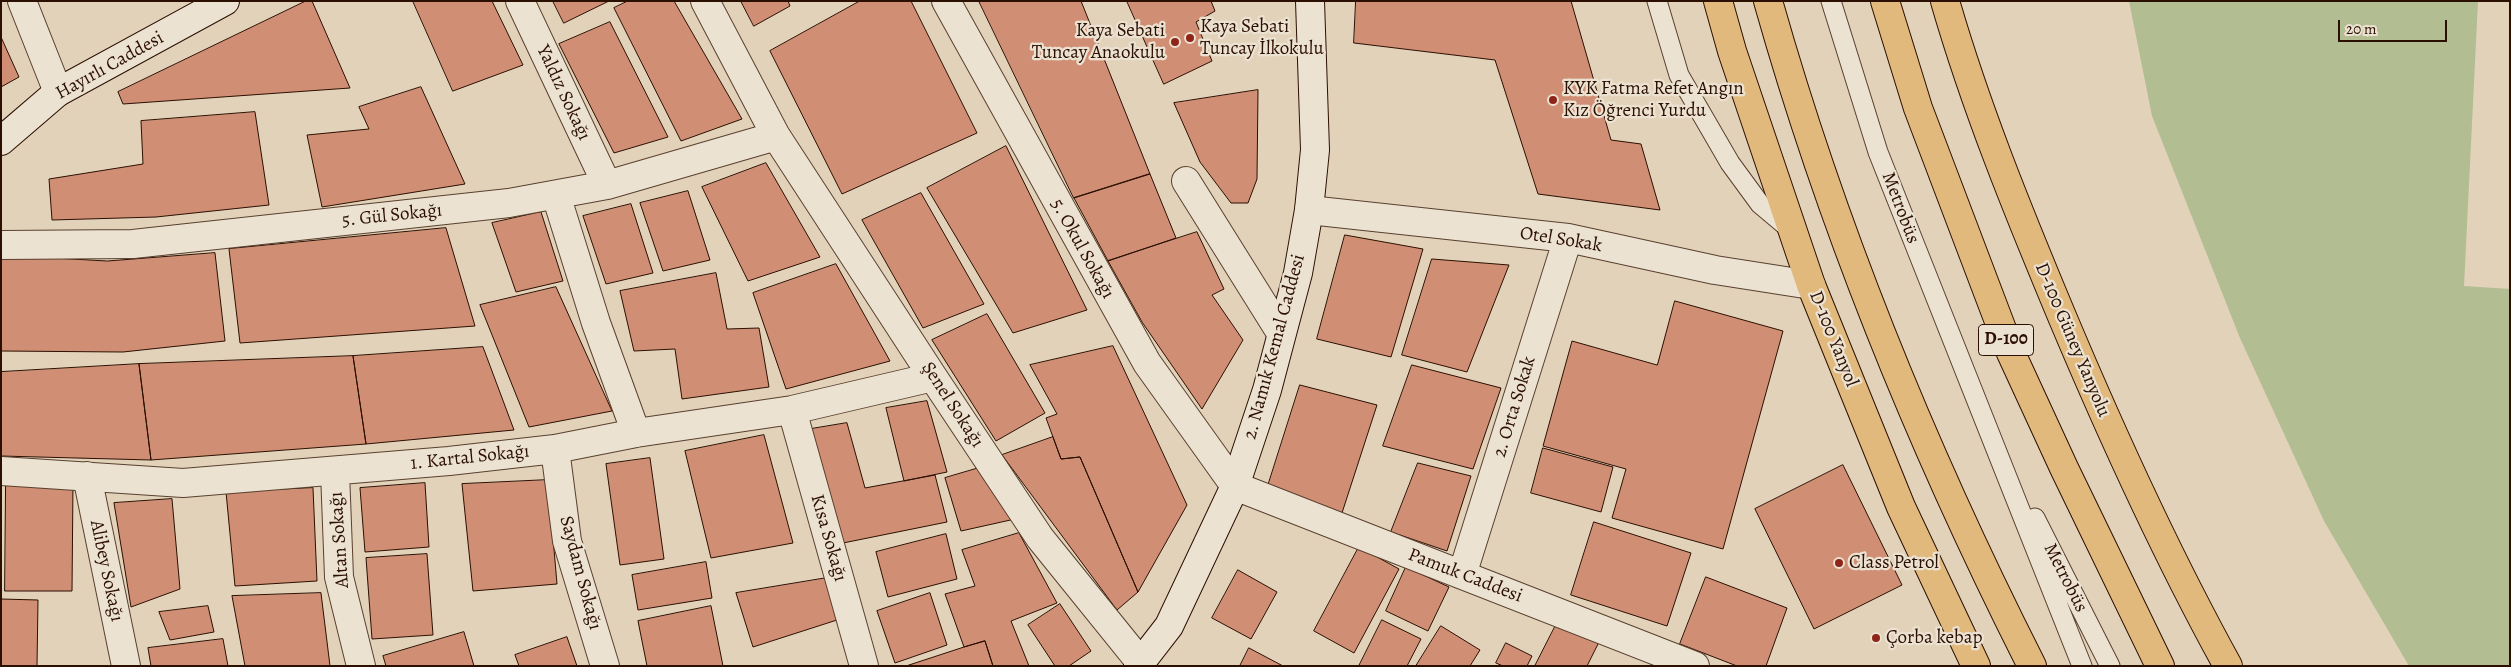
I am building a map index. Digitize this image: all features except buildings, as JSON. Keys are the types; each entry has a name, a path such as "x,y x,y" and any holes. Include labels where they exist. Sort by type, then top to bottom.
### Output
{"main road":[{"name":"D-100 Yanyol","path":"1718,1 1732,51 1810,285 1900,507 1976,666"},
{"path":"1768,1 1784,57 1830,194 1884,343 1940,475 2032,666"},
{"name":"D-100","path":"1885,1 1918,108 2011,353 2072,486 2160,666"},
{"name":"D-100 Güney Yanyolu","path":"1945,1 1992,144 2105,419 2195,607 2228,666"}],"street":[{"path":"22,1 58,92"},
{"name":"Hayırlı Caddesi","path":"1,141 58,92 225,1"},
{"name":"Yaldız Sokağı","path":"520,1 607,185"},
{"name":"Şenel Sokağı","path":"705,1 776,136 933,377 1040,538 1140,664"},
{"name":"5. Okul Sokağı","path":"946,1 1146,363 1235,486"},
{"name":"2. Namık Kemal Caddesi","path":"1140,664 1169,626 1235,486 1267,390 1298,273 1309,210 1315,150 1310,1"},
{"name":"5. Gül Sokağı","path":"1,245 133,244 509,203 607,185 776,136"},
{"path":"1186,181 1281,333"},
{"path":"556,195 596,323 636,433"},
{"name":"Otel Sokak","path":"1309,210 1568,238 1714,270 1810,285"},
{"name":"2. Orta Sokak","path":"1462,575 1568,238"},
{"name":"1. Kartal Sokağı","path":"1,471 183,483 335,472 555,449 636,433 792,410 933,377"},
{"name":"Kısa Sokağı","path":"792,410 864,666"},
{"name":"Saydam Sokağı","path":"555,449 567,541 606,666"},
{"name":"Altan Sokağı","path":"335,472 339,577 361,666"},
{"name":"Alibey Sokağı","path":"87,476 126,666"},
{"name":"Pamuk Caddesi","path":"1235,486 1695,666"}],"lane":[{"path":"1657,1 1679,75 1730,163 1760,204 1791,230"},
{"name":"Metrobüs","path":"1831,1 1878,152 2082,666"},
{"name":"Metrobüs","path":"1979,410 2110,666"}],"green space":[{"path":"2129,1 2478,1 2464,286 2510,289 2510,666 2409,666 2324,521 2240,338 2152,116"}],"place":[{"name":"Kaya Sebati Tuncay İlkokulu","path":"1190,38"},
{"name":"Kaya Sebati Tuncay Anaokulu","path":"1175,42"},
{"name":"KYK Fatma Refet Angın Kız Öğrenci Yurdu","path":"1553,100"},
{"name":"Class Petrol","path":"1839,563"},
{"name":"Çorba kebap","path":"1876,638"}]}
